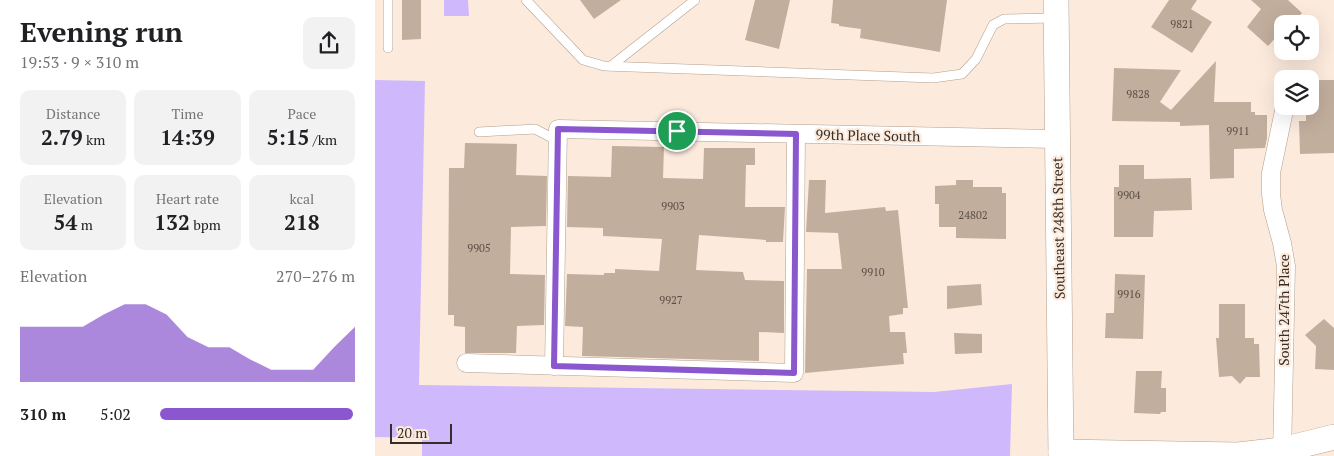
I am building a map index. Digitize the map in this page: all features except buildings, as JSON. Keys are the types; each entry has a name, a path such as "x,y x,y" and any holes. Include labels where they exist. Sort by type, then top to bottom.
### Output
{"street":[{"name":"Southeast 248th Street","path":"1056,9 1061,454"},
{"name":"South 247th Place","path":"1282,453 1286,266 1273,210 1271,174 1283,115"},
{"name":"99th Place South","path":"558,135 796,134 1057,139"},
{"path":"466,363 794,373 796,134"},
{"path":"554,366 558,135"},
{"path":"1061,454 1238,455 1282,453 1334,438"}],"lane":[{"path":"387,0 388,48"},
{"path":"526,0 583,60 604,66 933,78 962,74 976,59 993,25 1004,19 1056,9"},
{"path":"611,66 695,0"},
{"path":"479,132 535,129 558,135"}],"shaded area":[{"path":"444,0 468,0 469,16 444,16"},
{"path":"375,80 425,81 419,385 934,392 1012,384 1010,456 422,456 422,438 375,437"}],"route":[{"path":"558,129 677,131 796,134 794,373 554,366 558,129"}]}
